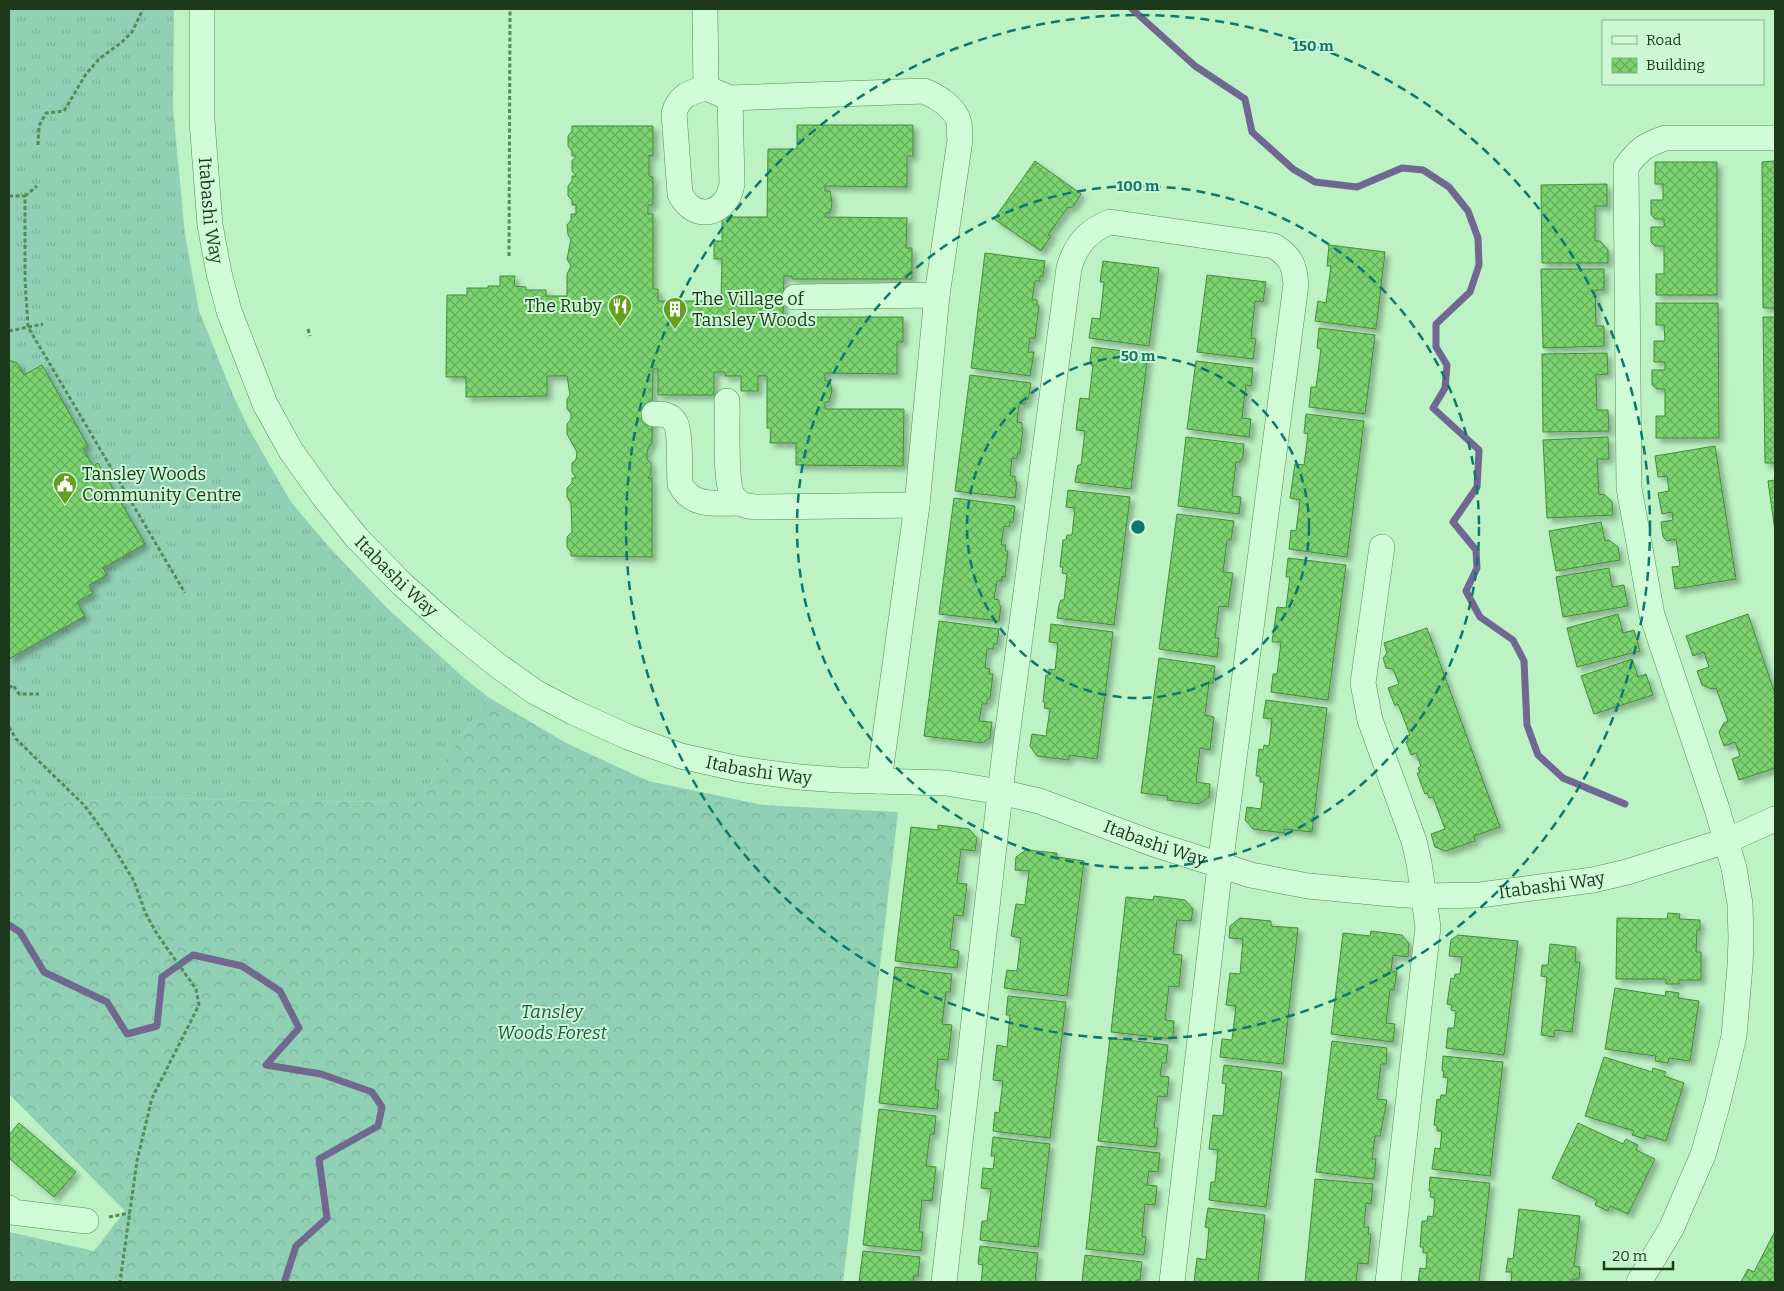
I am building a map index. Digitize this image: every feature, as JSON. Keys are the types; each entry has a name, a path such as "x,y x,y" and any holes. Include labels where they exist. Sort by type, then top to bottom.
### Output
{"street":[{"name":"Itabashi Way","path":"202,9 202,121 206,186 215,257 229,311 265,404 291,451 324,497 357,538 409,590 450,627 497,665 535,692 628,737 681,756 739,769 799,777 946,783 1000,792 1039,801 1154,844 1251,876 1283,882 1423,896 1480,895 1593,880 1628,872 1726,841 1775,819"},
{"path":"704,9 706,88"},
{"path":"730,98 732,184 730,195 724,204 713,211 698,211 684,202 680,194 674,113 678,102 692,91 706,88 730,98 924,91 937,96 948,106 958,122 960,140 937,295 917,505 879,781"},
{"path":"1639,1282 1670,1229 1703,1155 1717,1106 1734,1036 1740,966 1740,904 1734,872 1717,809 1652,615 1629,488 1626,167 1635,154 1648,144 1664,138 1775,138"},
{"path":"944,1282 1000,792 1068,268 1073,253 1082,242 1097,227 1110,222 1274,246 1285,253 1294,267 1296,284 1220,866 1172,1282"},
{"path":"795,297 937,295"},
{"path":"727,401 728,482 734,497 740,503"},
{"path":"654,414 665,414 678,426 680,484 684,492 697,501 740,503 747,506 763,507 917,505"},
{"path":"1382,547 1363,683 1370,720 1414,841 1428,928 1388,1282"},
{"path":"9,1208 12,1212 86,1221"}],"path":[{"path":"38,145 39,126 46,113 64,111 86,74 99,59 132,32 143,9"},
{"path":"509,256 510,9"},
{"path":"9,196 25,196 37,186"},
{"path":"25,196 24,279 28,327 185,593"},
{"path":"9,331 43,324"},
{"path":"308,330 310,336"},
{"path":"9,688 13,685 19,694 39,694"},
{"path":"9,727 16,739 84,805 104,832 134,881 145,912 196,990 200,1005 152,1098 137,1161 120,1282"}],"green space":[{"path":"9,9 174,9 173,108 185,235 199,311 233,395 249,429 291,502 329,547 387,608 463,677 488,697 418,801 294,802 138,797 52,804 9,756"},
{"name":"Tansley Woods Forest","path":"488,697 566,743 648,781 763,805 898,812 843,1282 9,1282 9,1232 94,1251 125,1211 9,1094 9,756 52,804 138,797 294,802 418,801"}],"building":[{"name":"The Village of Tansley Woods","path":"797,125 913,125 913,156 907,156 907,187 825,186 825,191 830,191 832,202 831,210 829,213 826,213 825,217 907,218 906,248 912,248 912,279 792,279 792,276 784,276 783,317 903,317 903,342 897,342 897,374 825,373 825,381 830,381 832,391 829,402 825,402 825,409 904,409 903,466 796,465 796,443 770,443 771,428 767,428 767,376 758,376 758,391 741,391 741,376 725,376 725,372 714,372 714,395 658,395 658,369 653,369 652,444 650,444 647,452 647,459 651,463 651,473 648,478 652,478 652,557 571,556 571,552 567,547 567,537 572,532 571,503 567,497 567,488 572,483 572,478 576,478 572,472 572,463 576,460 577,452 567,434 567,424 571,419 571,413 567,409 567,399 570,395 567,376 547,376 547,396 466,397 466,377 446,377 447,295 467,295 467,288 500,286 500,276 515,276 514,286 526,287 526,290 546,290 546,296 567,296 567,274 571,266 567,259 571,239 568,235 567,225 571,220 571,214 576,214 576,205 572,205 572,200 568,196 568,186 572,181 572,176 576,176 572,171 572,161 576,156 572,156 572,151 568,146 568,136 572,131 572,126 653,126 653,156 649,155 649,176 653,177 653,205 648,205 648,214 653,214 653,289 658,289 658,301 721,301 722,259 714,259 714,241 722,241 722,217 767,217 768,149 797,149"},
{"path":"1035,161 1081,194 1074,205 1070,208 1068,207 1048,235 1051,236 1041,251 994,219"},
{"path":"1775,161 1775,308 1763,308 1762,162"},
{"path":"1655,162 1717,162 1717,295 1656,295 1656,274 1664,274 1664,246 1655,246 1651,242 1651,227 1664,227 1664,219 1655,219 1651,215 1651,200 1663,200 1663,184 1655,184"},
{"path":"1607,184 1607,206 1595,206 1595,241 1600,241 1608,250 1608,263 1542,263 1541,185"},
{"path":"1329,245 1385,252 1376,329 1315,321 1318,301 1326,303 1331,266 1327,266"},
{"path":"985,253 1045,261 1043,276 1040,276 1040,281 1035,281 1032,300 1037,300 1037,305 1039,306 1035,338 1030,338 1028,352 1034,352 1030,376 971,368"},
{"path":"1103,261 1159,268 1149,346 1089,338 1092,318 1100,319 1104,282 1100,282"},
{"path":"1541,269 1604,269 1604,290 1595,290 1596,326 1604,326 1604,346 1543,348"},
{"path":"1207,275 1266,282 1263,302 1255,301 1251,338 1256,339 1253,359 1197,352"},
{"path":"1656,303 1718,303 1719,438 1656,438 1656,416 1665,416 1665,389 1657,389 1652,385 1652,370 1665,370 1665,362 1654,362 1654,341 1665,341 1664,325 1656,325"},
{"path":"1763,317 1775,317 1775,463 1765,463"},
{"path":"1319,328 1375,335 1365,414 1309,407 1311,387 1316,387 1321,349 1317,348"},
{"path":"1092,347 1148,354 1131,489 1075,482 1078,465 1081,465 1085,431 1076,430 1080,398 1089,399 1093,365 1091,365 1090,360"},
{"path":"1607,353 1608,374 1596,375 1597,410 1608,410 1609,431 1543,432 1542,354"},
{"name":"Tansley Woods Community Centre","path":"9,360 17,363 24,375 42,365 88,446 83,449 93,466 98,463 145,544 103,568 107,575 89,585 93,593 77,602 85,616 9,659"},
{"path":"1196,361 1253,368 1251,386 1246,385 1242,418 1251,419 1249,437 1187,429"},
{"path":"970,375 1031,383 1028,400 1026,399 1025,404 1019,404 1017,422 1022,423 1023,428 1020,453 1018,453 1017,459 1012,458 1010,476 1015,476 1015,482 1017,482 1015,498 955,491"},
{"path":"1306,414 1364,421 1347,557 1289,549 1291,530 1296,531 1300,500 1290,498 1295,464 1304,465 1308,434 1304,433"},
{"path":"1186,437 1244,444 1243,457 1240,462 1236,462 1232,496 1241,497 1239,514 1178,506"},
{"path":"1608,437 1609,459 1597,459 1599,495 1604,494 1612,502 1613,515 1547,518 1543,440"},
{"path":"1715,446 1736,579 1675,589 1672,567 1680,566 1676,539 1667,541 1663,537 1661,522 1673,520 1672,512 1662,514 1658,493 1669,491 1667,476 1658,477 1655,456"},
{"path":"1775,480 1775,531 1768,481"},
{"path":"1068,490 1130,497 1114,625 1057,618 1059,605 1061,600 1064,600 1067,574 1062,573 1063,567 1060,567 1063,540 1066,540 1067,535 1072,535 1075,508 1066,507"},
{"path":"954,498 1015,506 1013,522 1010,522 1009,527 1004,526 1001,545 1006,545 1005,551 1008,551 1005,577 1002,576 1002,581 997,581 994,599 999,600 999,605 1001,606 999,621 939,614"},
{"path":"1177,514 1234,521 1231,540 1227,540 1223,572 1233,573 1228,607 1219,606 1215,638 1219,638 1217,657 1159,649"},
{"path":"1601,522 1605,541 1609,540 1618,547 1620,560 1556,571 1549,531"},
{"path":"1288,558 1346,565 1328,700 1271,692 1273,674 1277,674 1281,642 1272,642 1277,607 1286,608 1290,577 1286,577"},
{"path":"1609,568 1612,587 1624,585 1628,606 1563,617 1556,577"},
{"path":"1618,614 1623,633 1634,630 1640,651 1577,667 1567,628"},
{"path":"1748,614 1775,694 1775,768 1739,780 1732,759 1740,756 1735,742 1724,746 1719,732 1724,723 1728,721 1716,688 1712,689 1702,685 1697,671 1709,667 1704,652 1693,656 1686,636"},
{"path":"939,621 999,629 997,644 994,644 993,649 987,649 985,668 990,669 989,674 993,674 990,699 987,699 987,704 982,704 979,721 992,722 990,738 982,743 924,736"},
{"path":"1051,624 1113,632 1097,759 1069,755 1069,760 1037,756 1030,746 1032,734 1046,736 1050,709 1044,708 1045,702 1043,702 1046,675 1049,675 1049,669 1055,670 1058,643 1049,642"},
{"path":"1427,628 1500,827 1474,836 1475,841 1446,851 1435,847 1431,834 1445,829 1433,797 1429,798 1427,793 1425,794 1417,773 1420,773 1418,768 1421,766 1416,753 1411,755 1406,742 1408,741 1406,736 1410,735 1398,704 1395,706 1388,688 1399,684 1393,669 1386,668 1383,658 1387,653 1384,643"},
{"path":"1159,658 1215,666 1213,683 1209,683 1205,715 1214,717 1210,750 1200,748 1196,782 1210,784 1209,797 1199,804 1167,800 1168,796 1141,793"},
{"path":"1632,659 1638,677 1646,674 1653,695 1594,714 1581,676"},
{"path":"1266,700 1327,708 1312,832 1284,829 1284,833 1253,829 1245,820 1247,807 1261,809 1264,782 1260,782 1260,776 1256,776 1259,749 1263,750 1264,745 1269,746 1272,719 1263,718"},
{"path":"938,825 969,829 977,838 975,851 961,849 957,883 967,884 963,916 954,915 950,949 959,951 957,968 895,961 911,827 938,830"},
{"path":"1026,850 1057,853 1057,857 1084,861 1067,996 1004,988 1007,970 1017,971 1021,938 1011,936 1016,904 1025,905 1029,871 1015,870 1016,857"},
{"path":"1154,896 1185,900 1193,909 1191,921 1177,920 1173,954 1182,955 1179,987 1169,986 1165,1020 1174,1021 1173,1039 1111,1032 1126,897 1153,900"},
{"path":"1668,913 1680,914 1679,919 1700,920 1700,930 1697,930 1696,952 1701,952 1701,980 1679,980 1679,984 1666,984 1666,979 1616,979 1617,918 1667,919"},
{"path":"1240,918 1271,921 1271,926 1298,928 1283,1064 1220,1057 1222,1039 1232,1040 1236,1006 1226,1005 1230,973 1240,974 1243,939 1229,938 1230,926"},
{"path":"1371,931 1402,935 1409,944 1408,957 1393,955 1391,971 1397,972 1394,990 1390,990 1386,1023 1395,1024 1393,1042 1331,1034 1343,933 1370,936"},
{"path":"1458,935 1518,941 1504,1055 1446,1048 1448,1028 1454,1028 1456,1011 1451,1010 1452,1005 1447,1004 1451,978 1454,979 1455,974 1460,974 1462,957 1449,956 1451,940"},
{"path":"1550,944 1576,947 1575,962 1580,962 1572,1032 1555,1030 1554,1037 1541,1035 1547,977 1541,976 1542,965 1548,965"},
{"path":"895,967 952,974 950,992 946,992 942,1024 952,1025 948,1060 938,1059 935,1090 939,1090 937,1109 879,1103"},
{"path":"1615,988 1665,996 1666,991 1679,993 1678,998 1699,1001 1690,1061 1669,1058 1668,1063 1655,1061 1656,1056 1605,1049"},
{"path":"1008,996 1066,1002 1050,1138 993,1131 995,1112 999,1113 1003,1081 993,1080 997,1045 1007,1047 1010,1015 1006,1015"},
{"path":"1110,1038 1168,1045 1166,1063 1162,1063 1160,1076 1169,1077 1167,1097 1158,1096 1154,1128 1158,1128 1156,1147 1098,1141"},
{"path":"1332,1041 1387,1048 1386,1064 1381,1064 1377,1099 1387,1100 1380,1136 1375,1136 1372,1159 1376,1159 1374,1179 1316,1172"},
{"path":"1443,1056 1503,1062 1490,1176 1432,1169 1435,1148 1440,1149 1442,1131 1437,1131 1437,1126 1434,1125 1437,1099 1440,1100 1441,1095 1446,1095 1448,1078 1443,1077"},
{"path":"1604,1057 1652,1072 1653,1068 1666,1072 1664,1076 1684,1083 1666,1141 1646,1135 1645,1139 1632,1135 1634,1131 1585,1116"},
{"path":"1224,1065 1282,1072 1266,1207 1209,1200 1211,1182 1215,1182 1218,1150 1209,1149 1213,1115 1223,1116 1226,1084 1222,1083"},
{"path":"879,1109 936,1116 934,1134 930,1134 926,1166 936,1167 932,1201 922,1200 919,1232 923,1232 921,1251 863,1245"},
{"path":"19,1123 76,1172 54,1197 9,1158 9,1135"},
{"path":"1578,1123 1623,1144 1626,1139 1638,1145 1636,1150 1655,1159 1628,1214 1610,1206 1608,1211 1595,1205 1597,1200 1552,1178"},
{"path":"993,1137 1050,1144 1038,1247 980,1240 982,1221 987,1221 991,1189 981,1188 983,1168 993,1169 995,1156 991,1156"},
{"path":"1097,1146 1160,1153 1158,1172 1149,1171 1147,1185 1157,1186 1155,1205 1145,1204 1142,1236 1146,1237 1144,1255 1086,1249"},
{"path":"1430,1177 1490,1183 1479,1282 1418,1282 1420,1268 1426,1269 1427,1253 1423,1253 1423,1247 1420,1247 1422,1221 1427,1221 1428,1216 1433,1217 1435,1198 1430,1197"},
{"path":"1315,1179 1373,1184 1371,1204 1366,1203 1364,1227 1369,1227 1368,1234 1371,1234 1368,1264 1358,1263 1356,1282 1305,1282"},
{"path":"1208,1208 1265,1215 1258,1282 1194,1282 1197,1258 1206,1260 1209,1228 1205,1227"},
{"path":"1519,1209 1580,1216 1574,1266 1580,1267 1579,1279 1573,1279 1572,1282 1511,1282 1512,1272 1506,1272 1508,1258 1513,1259"},
{"path":"1775,1231 1775,1282 1741,1282 1748,1269 1754,1272"},
{"path":"980,1246 1038,1253 1035,1282 981,1282 983,1265 978,1264"},
{"path":"863,1251 920,1257 918,1276 914,1276 913,1282 859,1282"},
{"path":"1085,1255 1142,1262 1140,1280 1136,1280 1136,1282 1082,1282"}],"waterway":[{"path":"1132,9 1195,66 1245,99 1252,132 1293,169 1315,182 1357,187 1402,168 1423,170 1449,187 1468,211 1478,238 1479,265 1470,292 1436,324 1436,347 1447,365 1445,388 1433,408 1479,450 1477,487 1453,522 1476,550 1477,568 1466,591 1480,617 1513,640 1524,661 1527,725 1538,755 1563,778 1625,804"},
{"path":"9,925 20,932 44,972 107,1002 127,1034 157,1026 162,977 193,955 242,966 280,991 299,1028 266,1065 321,1074 372,1092 382,1107 378,1126 319,1159 327,1218 296,1246 286,1282"}],"place":[{"name":"The Ruby","path":"620,327"},
{"name":"The Village of Tansley Woods","path":"675,330"},
{"name":"Tansley Woods Community Centre","path":"65,505"}]}
